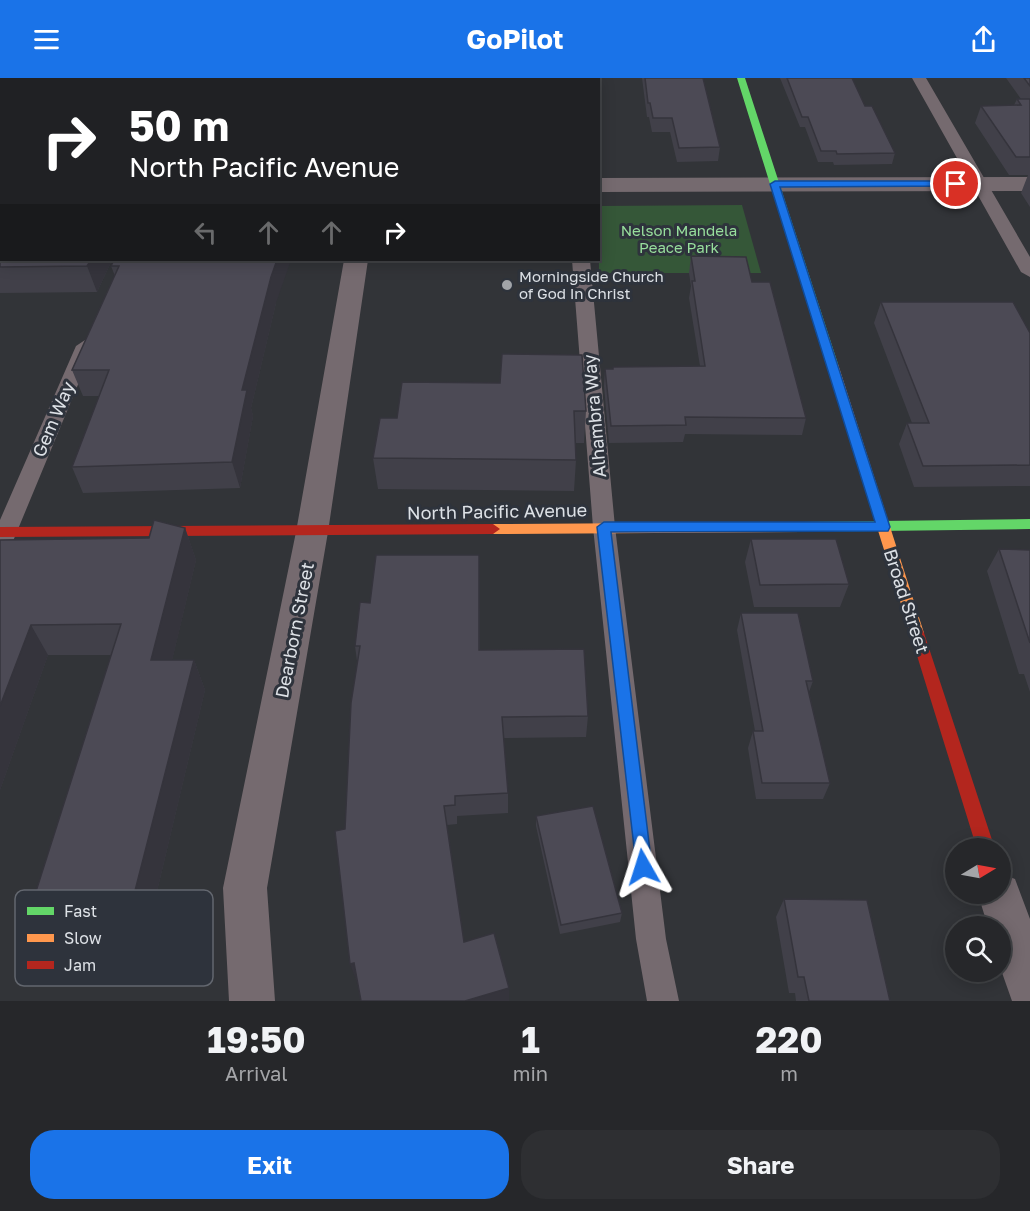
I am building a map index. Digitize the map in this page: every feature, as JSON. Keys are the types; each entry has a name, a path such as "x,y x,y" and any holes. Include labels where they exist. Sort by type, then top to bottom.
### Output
{"street":[{"name":"Broad Street","path":"741,78 982,838"},
{"path":"600,185 1030,184"},
{"name":"Dearborn Street","path":"252,1001 245,888 312,532 356,261"},
{"name":"North Pacific Avenue","path":"2,537 604,527 883,527 1030,524"},
{"path":"1003,904 1030,988"}],"lane":[{"path":"919,78 1030,272"},
{"name":"Alhambra Way","path":"580,261 604,527 651,939 663,1001"},
{"name":"Gem Way","path":"2,537 94,326"}],"green space":[{"name":"Nelson Mandela Peace Park","path":"742,205 761,273 599,273 600,206"}],"building":[{"path":"645,78 703,78 720,147 679,148 672,118 653,118 650,103 648,103"},
{"path":"787,78 852,78 865,106 872,106 895,153 837,154 836,151 821,151 808,117 802,117"},
{"path":"1024,78 1030,78 1030,86"},
{"path":"1017,99 1030,99 1030,157 1016,157 981,106 1021,105"},
{"path":"691,256 746,257 752,282 770,282 806,418 685,417 686,425 611,426 605,369 705,366 692,281 695,281"},
{"path":"0,261 90,261 87,266 0,267"},
{"path":"114,261 277,261 242,390 247,390 232,462 72,467 109,370 72,370 119,266 111,266"},
{"path":"881,302 1013,302 1030,333 1030,465 923,466 907,423 929,423"},
{"path":"502,354 582,355 586,411 574,411 576,460 373,458 380,418 397,418 402,382 500,383"},
{"path":"154,520 185,528 151,660 194,660 135,890 36,890 121,624 31,625 0,706 0,540 149,538"},
{"path":"751,539 836,539 849,584 760,585"},
{"path":"999,549 1030,550 1030,643"},
{"path":"376,555 479,555 479,650 584,649 588,716 502,717 508,793 455,796 455,805 444,806 464,942 494,933 509,988 465,1001 361,1001 354,963 350,964 335,831 345,829 351,703 360,646 355,646 360,602 370,603"},
{"path":"741,613 798,613 813,681 806,681 830,783 762,783 753,731 763,731"},
{"path":"593,806 622,913 561,925 536,816"},
{"path":"784,899 867,900 890,1001 809,1001 804,977 798,977"}],"traffic: fast":[{"path":"741,78 832,364"},
{"path":"801,527 1030,524"}],"traffic: slow":[{"path":"832,364 917,633"},
{"path":"493,529 801,527"}],"traffic: jam":[{"path":"0,532 493,529"},
{"path":"917,633 982,838"}],"place":[{"name":"Morningside Church of God In Christ","path":"507,285"}],"route":[{"path":"643,867 604,527 883,527 775,184 956,184"}]}
